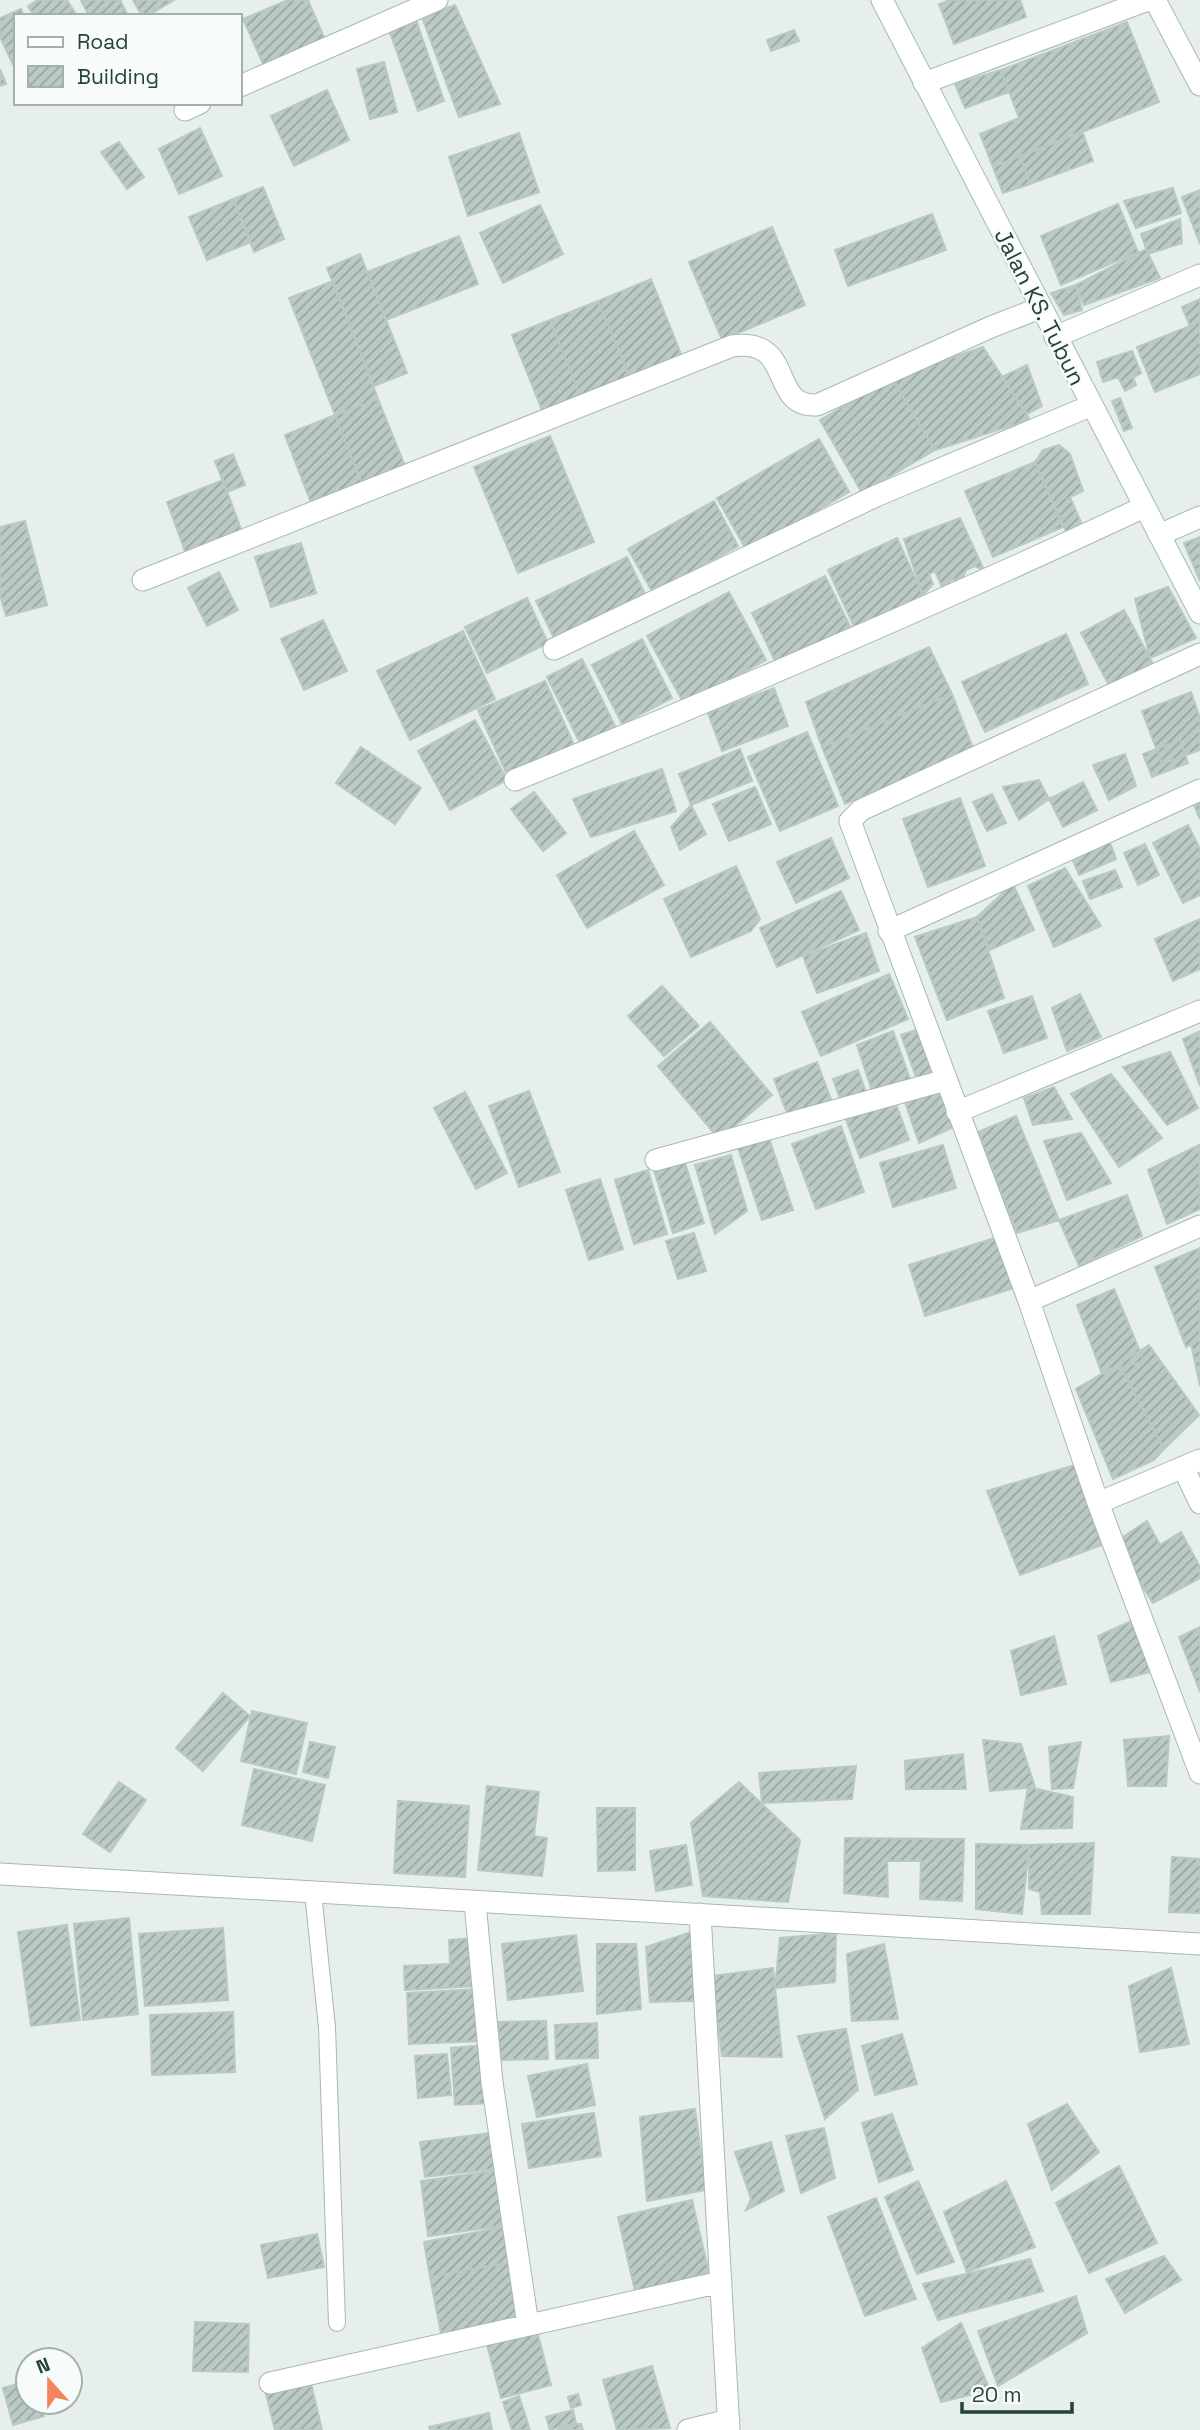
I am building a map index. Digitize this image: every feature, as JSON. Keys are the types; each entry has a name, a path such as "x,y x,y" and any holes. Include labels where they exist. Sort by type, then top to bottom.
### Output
{"street":[{"path":"242,85 437,0"},
{"name":"Jalan KS. Tubun","path":"882,0 1090,406 1200,613"},
{"path":"924,83 1148,0"},
{"path":"1155,0 1200,85"},
{"path":"1055,337 1200,275"},
{"path":"143,580 732,346 746,344 771,355 795,402 803,406 817,405 991,327 1040,308"},
{"path":"554,649 876,496 1090,406"},
{"path":"515,780 778,673 1144,507"},
{"path":"1159,535 1200,516"},
{"path":"1200,654 853,816 850,826 1029,1301 1098,1503 1200,1773"},
{"path":"889,931 1200,790"},
{"path":"957,1112 1200,1011"},
{"path":"656,1160 946,1080"},
{"path":"1029,1301 1200,1226"},
{"path":"1098,1503 1192,1463 1200,1503"},
{"path":"0,1874 475,1903 928,1925 1200,1944"},
{"path":"475,1903 492,2082 528,2325"},
{"path":"688,2430 729,2425 700,1914"},
{"path":"270,2383 721,2282"}],"lane":[{"path":"313,1893 327,2027 337,2323"}],"building":[{"path":"38,0 67,0 76,14 33,14 28,6"},
{"path":"81,0 120,0 127,14 88,14"},
{"path":"133,0 174,0 150,14 141,14"},
{"path":"288,0 308,0 326,42 265,68 243,19"},
{"path":"950,0 1020,0 1026,17 954,44 939,4"},
{"path":"455,5 500,104 459,117 422,17"},
{"path":"21,9 23,14 14,14 14,67 0,37 0,18"},
{"path":"416,20 444,101 418,111 389,30"},
{"path":"1127,22 1159,102 993,167 980,134 1019,118 1001,70"},
{"path":"794,30 799,41 771,51 767,40"},
{"path":"384,62 397,112 370,119 357,69"},
{"path":"0,69 6,84 0,86"},
{"path":"1001,70 1009,92 965,108 955,84"},
{"path":"327,90 349,140 294,166 271,116"},
{"path":"200,128 222,176 179,194 159,149"},
{"path":"1082,131 1093,161 1030,184 1020,156"},
{"path":"519,133 539,192 468,216 449,157"},
{"path":"119,142 144,177 127,189 101,152"},
{"path":"1020,156 1030,184 1003,193 993,167"},
{"path":"263,187 284,239 254,252 233,199"},
{"path":"1173,188 1181,213 1136,228 1124,201"},
{"path":"1200,190 1200,244 1182,197"},
{"path":"233,199 251,242 207,260 189,217"},
{"path":"1118,204 1138,252 1061,285 1041,236"},
{"path":"540,205 563,254 503,283 480,233"},
{"path":"932,214 946,250 848,286 835,250"},
{"path":"1180,219 1182,243 1148,254 1141,234"},
{"path":"772,227 805,305 722,340 689,262"},
{"path":"459,236 478,284 386,320 367,272"},
{"path":"1146,249 1160,278 1084,305 1076,285"},
{"path":"360,254 407,373 374,386 327,268"},
{"path":"651,279 683,359 631,380 598,301"},
{"path":"333,281 378,399 335,415 289,298"},
{"path":"1076,285 1082,310 1064,315 1051,293"},
{"path":"1200,299 1200,374 1155,392 1137,347 1190,326 1182,307"},
{"path":"598,301 631,380 582,400 550,320"},
{"path":"550,320 582,400 544,415 512,335"},
{"path":"983,347 1030,420 935,450 892,378"},
{"path":"1132,351 1141,373 1133,378 1136,385 1125,391 1118,377 1103,382 1097,362"},
{"path":"1027,365 1042,406 1027,414 1002,377"},
{"path":"892,378 935,450 862,493 820,420"},
{"path":"1120,398 1132,428 1124,431 1112,401"},
{"path":"378,399 407,471 364,489 335,415"},
{"path":"335,415 364,489 313,508 285,435"},
{"path":"550,436 594,542 518,573 474,467"},
{"path":"819,439 849,492 747,551 717,498"},
{"path":"1059,445 1070,454 1083,491 1070,497 1084,529 1068,536 1035,462 1043,450"},
{"path":"233,454 245,485 227,492 215,461"},
{"path":"1035,462 1063,527 993,557 965,491"},
{"path":"223,480 242,532 186,554 167,502"},
{"path":"714,501 738,546 653,593 628,549"},
{"path":"960,518 985,572 975,566 966,570 963,577 965,586 959,588 953,579 948,583 951,591 945,594 935,571 929,574 933,584 923,595 904,539"},
{"path":"25,521 47,605 6,616 0,595 0,527"},
{"path":"1200,537 1200,581 1184,543"},
{"path":"897,538 926,602 857,633 828,570"},
{"path":"301,543 316,593 271,607 255,557"},
{"path":"627,557 645,594 554,638 536,601"},
{"path":"219,572 238,610 207,626 188,588"},
{"path":"825,576 851,628 777,665 752,613"},
{"path":"1168,587 1196,638 1150,658 1135,599"},
{"path":"729,592 766,660 684,704 647,636"},
{"path":"527,598 548,643 487,673 465,627"},
{"path":"1124,610 1153,664 1110,687 1081,633"},
{"path":"323,620 347,671 304,690 281,639"},
{"path":"463,631 495,699 410,740 377,671"},
{"path":"1066,634 1088,684 985,732 962,682"},
{"path":"642,639 672,698 622,724 592,665"},
{"path":"929,647 952,694 822,747 806,702"},
{"path":"582,659 617,730 582,747 547,677"},
{"path":"545,681 575,747 508,777 478,710"},
{"path":"774,688 788,726 722,751 708,713"},
{"path":"1191,692 1200,718 1200,750 1162,764 1142,711"},
{"path":"952,694 974,751 845,804 822,747"},
{"path":"475,720 507,780 450,810 418,751"},
{"path":"807,732 838,806 780,831 748,757"},
{"path":"1180,740 1188,763 1152,777 1143,754"},
{"path":"361,747 421,788 395,824 336,783"},
{"path":"740,749 752,781 691,805 679,774"},
{"path":"1125,754 1136,786 1109,800 1093,765"},
{"path":"662,769 676,811 591,837 573,799"},
{"path":"1039,780 1049,799 1019,820 1003,787"},
{"path":"1083,782 1097,810 1063,827 1049,799"},
{"path":"755,787 771,824 729,841 713,804"},
{"path":"534,792 566,833 543,851 511,809"},
{"path":"992,794 1006,823 987,831 973,802"},
{"path":"1200,797 1200,819 1192,800"},
{"path":"960,798 985,866 928,887 903,819"},
{"path":"691,805 706,834 680,850 671,827"},
{"path":"1188,825 1200,849 1200,895 1183,903 1153,843"},
{"path":"634,831 664,885 587,928 557,875"},
{"path":"831,838 849,878 796,903 777,862"},
{"path":"1109,840 1116,859 1079,875 1071,856"},
{"path":"1145,844 1159,875 1138,885 1124,853"},
{"path":"736,866 760,919 751,931 691,957 664,899"},
{"path":"1065,868 1101,926 1054,947 1028,886"},
{"path":"1115,870 1122,887 1090,899 1083,881"},
{"path":"1013,884 1034,930 990,950 977,917"},
{"path":"841,891 859,930 777,967 760,928"},
{"path":"977,917 1004,998 947,1020 915,937"},
{"path":"1200,919 1200,969 1173,981 1155,939"},
{"path":"866,933 879,971 817,993 803,956"},
{"path":"889,974 908,1019 821,1056 802,1012"},
{"path":"662,986 699,1026 664,1056 628,1016"},
{"path":"1080,994 1101,1037 1067,1051 1052,1008"},
{"path":"1032,996 1047,1038 1004,1053 988,1011"},
{"path":"710,1022 772,1095 719,1139 658,1066"},
{"path":"922,1028 939,1077 919,1086 901,1035"},
{"path":"893,1031 910,1079 872,1091 857,1045"},
{"path":"1200,1031 1200,1086 1183,1039"},
{"path":"1170,1052 1198,1108 1167,1125 1123,1067"},
{"path":"817,1062 833,1105 790,1121 774,1079"},
{"path":"858,1070 868,1098 843,1107 833,1079"},
{"path":"1111,1074 1162,1138 1119,1167 1071,1094"},
{"path":"936,1087 956,1126 919,1143 904,1099"},
{"path":"1054,1087 1072,1119 1033,1125 1024,1098"},
{"path":"529,1091 560,1172 519,1187 489,1106"},
{"path":"465,1092 507,1173 476,1189 434,1108"},
{"path":"895,1101 909,1140 860,1158 846,1119"},
{"path":"1016,1116 1059,1220 1017,1233 978,1132"},
{"path":"841,1126 864,1192 816,1209 792,1144"},
{"path":"1081,1133 1111,1183 1067,1200 1044,1141"},
{"path":"768,1135 793,1210 762,1220 737,1145"},
{"path":"943,1145 956,1188 893,1207 880,1163"},
{"path":"1199,1145 1200,1209 1167,1224 1148,1170"},
{"path":"731,1155 747,1211 715,1234 695,1165"},
{"path":"684,1160 704,1223 673,1233 654,1170"},
{"path":"648,1170 667,1234 634,1244 615,1180"},
{"path":"600,1179 623,1249 589,1260 566,1190"},
{"path":"1127,1195 1142,1236 1079,1266 1059,1220"},
{"path":"694,1233 706,1271 678,1279 666,1241"},
{"path":"1001,1236 1017,1287 925,1316 909,1265"},
{"path":"1200,1248 1200,1340 1186,1347 1155,1267"},
{"path":"1114,1289 1144,1361 1102,1374 1077,1305"},
{"path":"1200,1340 1200,1386 1191,1344"},
{"path":"1149,1345 1199,1415 1164,1449 1119,1364"},
{"path":"1119,1364 1164,1449 1154,1460 1113,1479 1076,1389"},
{"path":"1075,1465 1102,1545 1020,1575 987,1491"},
{"path":"1147,1521 1160,1545 1181,1532 1200,1567 1200,1578 1153,1603 1114,1543"},
{"path":"1136,1619 1150,1672 1111,1682 1098,1636"},
{"path":"1200,1627 1200,1692 1179,1637"},
{"path":"1054,1636 1066,1684 1021,1695 1011,1651"},
{"path":"223,1693 250,1716 203,1771 176,1748"},
{"path":"252,1711 307,1723 296,1774 241,1761"},
{"path":"1169,1736 1166,1786 1128,1786 1124,1740"},
{"path":"983,1740 1021,1744 1035,1787 990,1791"},
{"path":"310,1742 335,1747 328,1778 303,1772"},
{"path":"1081,1742 1073,1788 1052,1789 1049,1747"},
{"path":"963,1754 966,1789 906,1789 905,1761"},
{"path":"856,1766 852,1799 762,1803 759,1773"},
{"path":"254,1769 325,1785 312,1841 242,1825"},
{"path":"119,1782 146,1800 110,1852 83,1834"},
{"path":"739,1782 800,1840 788,1902 703,1896 691,1823"},
{"path":"487,1786 539,1792 534,1836 547,1838 542,1876 478,1870"},
{"path":"1028,1787 1073,1797 1072,1828 1021,1829"},
{"path":"398,1801 469,1806 465,1877 394,1873"},
{"path":"597,1808 635,1808 635,1870 598,1871"},
{"path":"845,1838 964,1839 962,1901 920,1899 921,1861 887,1861 888,1897 844,1893"},
{"path":"1094,1843 1090,1914 1042,1914 1040,1892 1029,1889 1029,1845"},
{"path":"976,1844 1029,1845 1022,1914 976,1909"},
{"path":"686,1845 692,1885 656,1891 650,1851"},
{"path":"1172,1857 1200,1859 1200,1913 1169,1912"},
{"path":"129,1918 138,2014 83,2020 74,1924"},
{"path":"67,1925 80,2020 31,2026 18,1932"},
{"path":"223,1928 228,2000 145,2006 139,1934"},
{"path":"691,1932 694,2001 650,2002 646,1947"},
{"path":"836,1933 835,1982 775,1988 780,1938"},
{"path":"576,1935 583,1991 508,2000 502,1944"},
{"path":"476,1938 478,1986 405,1990 404,1966 450,1964 449,1940"},
{"path":"597,1944 636,1944 641,2009 597,2014"},
{"path":"884,1944 898,2019 852,2021 847,1954"},
{"path":"773,1968 782,2057 722,2056 712,1976"},
{"path":"1171,1968 1189,2044 1140,2052 1129,1986"},
{"path":"481,1989 483,2041 409,2044 407,1993"},
{"path":"233,2012 235,2072 152,2075 150,2015"},
{"path":"546,2021 548,2059 500,2060 498,2022"},
{"path":"597,2023 598,2058 556,2059 555,2025"},
{"path":"846,2029 858,2090 825,2119 798,2036"},
{"path":"902,2034 917,2084 875,2095 862,2046"},
{"path":"485,2045 489,2103 455,2105 451,2048"},
{"path":"447,2054 451,2095 418,2098 415,2056"},
{"path":"587,2064 595,2105 537,2117 528,2076"},
{"path":"1067,2104 1099,2152 1052,2190 1028,2124"},
{"path":"695,2109 706,2190 647,2201 640,2117"},
{"path":"594,2113 601,2156 529,2168 522,2124"},
{"path":"892,2114 913,2170 879,2182 862,2123"},
{"path":"824,2128 835,2178 801,2193 786,2136"},
{"path":"497,2132 501,2168 425,2177 420,2142"},
{"path":"771,2142 784,2191 746,2210 751,2199 735,2152"},
{"path":"1119,2166 1157,2243 1089,2273 1056,2203"},
{"path":"501,2170 508,2225 428,2236 421,2181"},
{"path":"918,2181 954,2262 917,2274 885,2197"},
{"path":"1006,2181 1035,2247 967,2272 944,2212"},
{"path":"876,2198 916,2299 865,2316 828,2217"},
{"path":"692,2200 709,2273 635,2291 618,2217"},
{"path":"504,2227 511,2262 430,2277 424,2242"},
{"path":"317,2234 324,2267 268,2278 261,2245"},
{"path":"1164,2256 1181,2280 1125,2313 1106,2279"},
{"path":"1030,2259 1043,2291 938,2320 923,2284"},
{"path":"511,2262 523,2322 442,2338 430,2277"},
{"path":"1076,2296 1087,2333 998,2386 978,2331"},
{"path":"195,2322 249,2324 248,2372 193,2371"},
{"path":"961,2323 990,2390 941,2402 922,2348"},
{"path":"536,2327 551,2385 501,2398 486,2341"},
{"path":"652,2366 670,2428 617,2430 603,2380"},
{"path":"310,2379 322,2430 275,2430 265,2390"},
{"path":"14,2385 14,2416 44,2416 13,2425 3,2388"},
{"path":"578,2394 581,2405 571,2408 568,2397"},
{"path":"519,2396 530,2430 512,2430 503,2402"},
{"path":"573,2410 576,2423 550,2430 546,2417"},
{"path":"489,2413 492,2430 430,2430 429,2427"},
{"path":"581,2424 583,2430 557,2430"}]}
